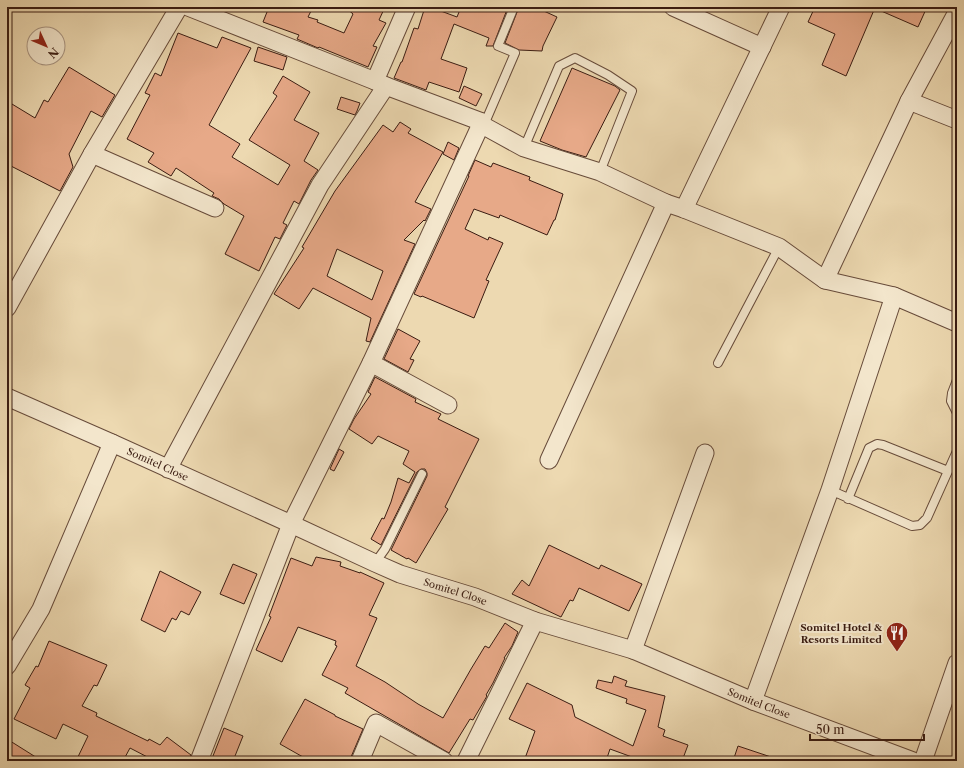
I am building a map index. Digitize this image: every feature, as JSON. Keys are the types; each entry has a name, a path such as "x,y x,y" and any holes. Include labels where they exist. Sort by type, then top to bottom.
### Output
{"street":[{"path":"7,308 92,154 179,7"},
{"path":"188,7 483,124 524,148 600,172 666,203 779,247 825,280 894,296 957,323"},
{"path":"168,469 320,185 381,83 407,7"},
{"path":"673,7 762,47"},
{"path":"684,209 781,7"},
{"path":"825,280 908,101 957,12"},
{"path":"908,101 957,120"},
{"path":"199,761 291,524 371,363 483,124"},
{"path":"92,154 215,208"},
{"path":"549,460 666,203"},
{"path":"753,701 830,490 894,296"},
{"path":"371,363 448,405"},
{"name":"Somitel Close","path":"7,397 400,574 475,597 535,622 633,650 880,755 913,761"},
{"path":"7,666 41,609 112,443"},
{"path":"633,650 705,453"},
{"path":"466,761 535,622"},
{"path":"923,761 957,663"},
{"path":"360,761 376,723 444,761"}],"lane":[{"path":"483,124 515,53 498,46 514,7"},
{"path":"524,148 559,66 575,58 608,75 632,91 600,172"},
{"path":"718,363 779,247"},
{"path":"957,380 951,400 957,413"},
{"path":"848,498 869,448 877,444 948,471"},
{"path":"830,490 912,526 920,525 927,518 957,451"},
{"path":"375,563 385,549 422,474"}],"building":[{"path":"269,7 313,7 308,17 318,20 317,22 344,33 353,14 345,7 385,7 379,20 386,23 373,46 377,47 368,67 297,39 299,35 263,22"},
{"path":"425,7 430,7 457,17 461,7 508,7 493,46 486,46 489,38 454,24 441,59 467,68 459,92 429,82 426,90 394,78 402,62 414,28 418,29"},
{"path":"519,7 535,7 557,17 542,51 519,50 505,43"},
{"path":"815,7 867,7 874,10 846,76 822,65 835,34 808,22"},
{"path":"872,7 927,7 918,27"},
{"path":"178,33 217,48 222,37 251,48 209,125 240,144 232,157 278,185 290,165 249,140 277,96 273,93 283,76 310,92 294,120 319,133 304,161 318,170 311,180 299,204 294,201 283,223 287,225 280,239 275,237 259,271 225,254 244,216 212,196 214,193 176,168 171,176 148,162 154,153 127,139 150,95 145,93 155,73 161,76"},
{"path":"258,47 287,57 283,70 254,61"},
{"path":"69,67 115,95 102,117 91,111 69,154 73,167 60,191 7,164 7,101 35,118 44,100 48,102"},
{"path":"572,68 615,86 620,90 586,157 562,150 540,141"},
{"path":"464,86 482,94 476,106 459,98"},
{"path":"341,97 360,103 355,115 337,109"},
{"path":"400,122 411,129 408,133 443,152 415,202 431,209 425,221 424,220 404,240 415,244 370,342 366,341 371,318 313,288 299,309 274,294 304,248 302,247 335,191 383,125 393,132","holes":["337,249 383,271 372,300 327,276"]},
{"path":"448,142 459,148 454,160 443,154"},
{"path":"475,160 491,167 493,163 530,177 529,180 563,194 555,220 547,235 500,215 499,218 474,209 465,229 488,240 489,237 503,243 486,280 489,281 474,318 414,294"},
{"path":"398,329 420,341 410,359 414,360 408,372 384,359"},
{"path":"375,377 416,399 415,402 441,414 438,419 479,439 445,507 448,509 416,563 391,550 427,476 425,469 421,469 417,472 381,545 371,539 382,518 384,519 398,478 409,483 415,472 403,464 409,451 378,436 372,444 349,429 371,394 368,392"},
{"path":"339,449 344,452 334,471 330,469"},
{"path":"549,545 599,569 601,565 642,584 629,611 579,588 573,601 570,600 561,617 512,594 522,580 529,586"},
{"path":"316,557 341,562 340,566 360,572 384,583 369,615 377,618 356,666 443,718 485,646 489,648 505,623 518,632 486,695 487,696 473,720 470,719 449,753 345,693 348,688 322,675 337,646 335,645 336,641 298,627 282,662 256,650 271,617 269,616 291,558 312,566"},
{"path":"233,564 257,574 244,604 220,594"},
{"path":"160,571 201,592 189,615 181,611 176,620 172,618 165,632 141,620"},
{"path":"49,641 107,665 97,686 94,685 82,706 97,713 96,716 148,741 149,739 160,745 167,737 191,755 189,761 155,761 130,748 123,761 76,761 88,736 63,724 56,739 14,719 30,688 25,685 36,666 38,667"},
{"path":"614,676 627,681 625,686 665,696 658,727 665,730 663,736 688,745 682,761 643,761 610,749 606,761 524,761 535,731 509,719 527,683 572,705 575,717 633,746 646,710 626,703 627,699 596,688 598,680 612,683"},
{"path":"305,699 335,716 363,729 350,761 310,761 280,744"},
{"path":"224,728 243,736 233,761 211,761"},
{"path":"7,739 42,761 7,761"},
{"path":"738,746 777,759 776,761 733,761"}],"place":[{"name":"Somitel Hotel & Resorts Limited","path":"897,652"}]}
